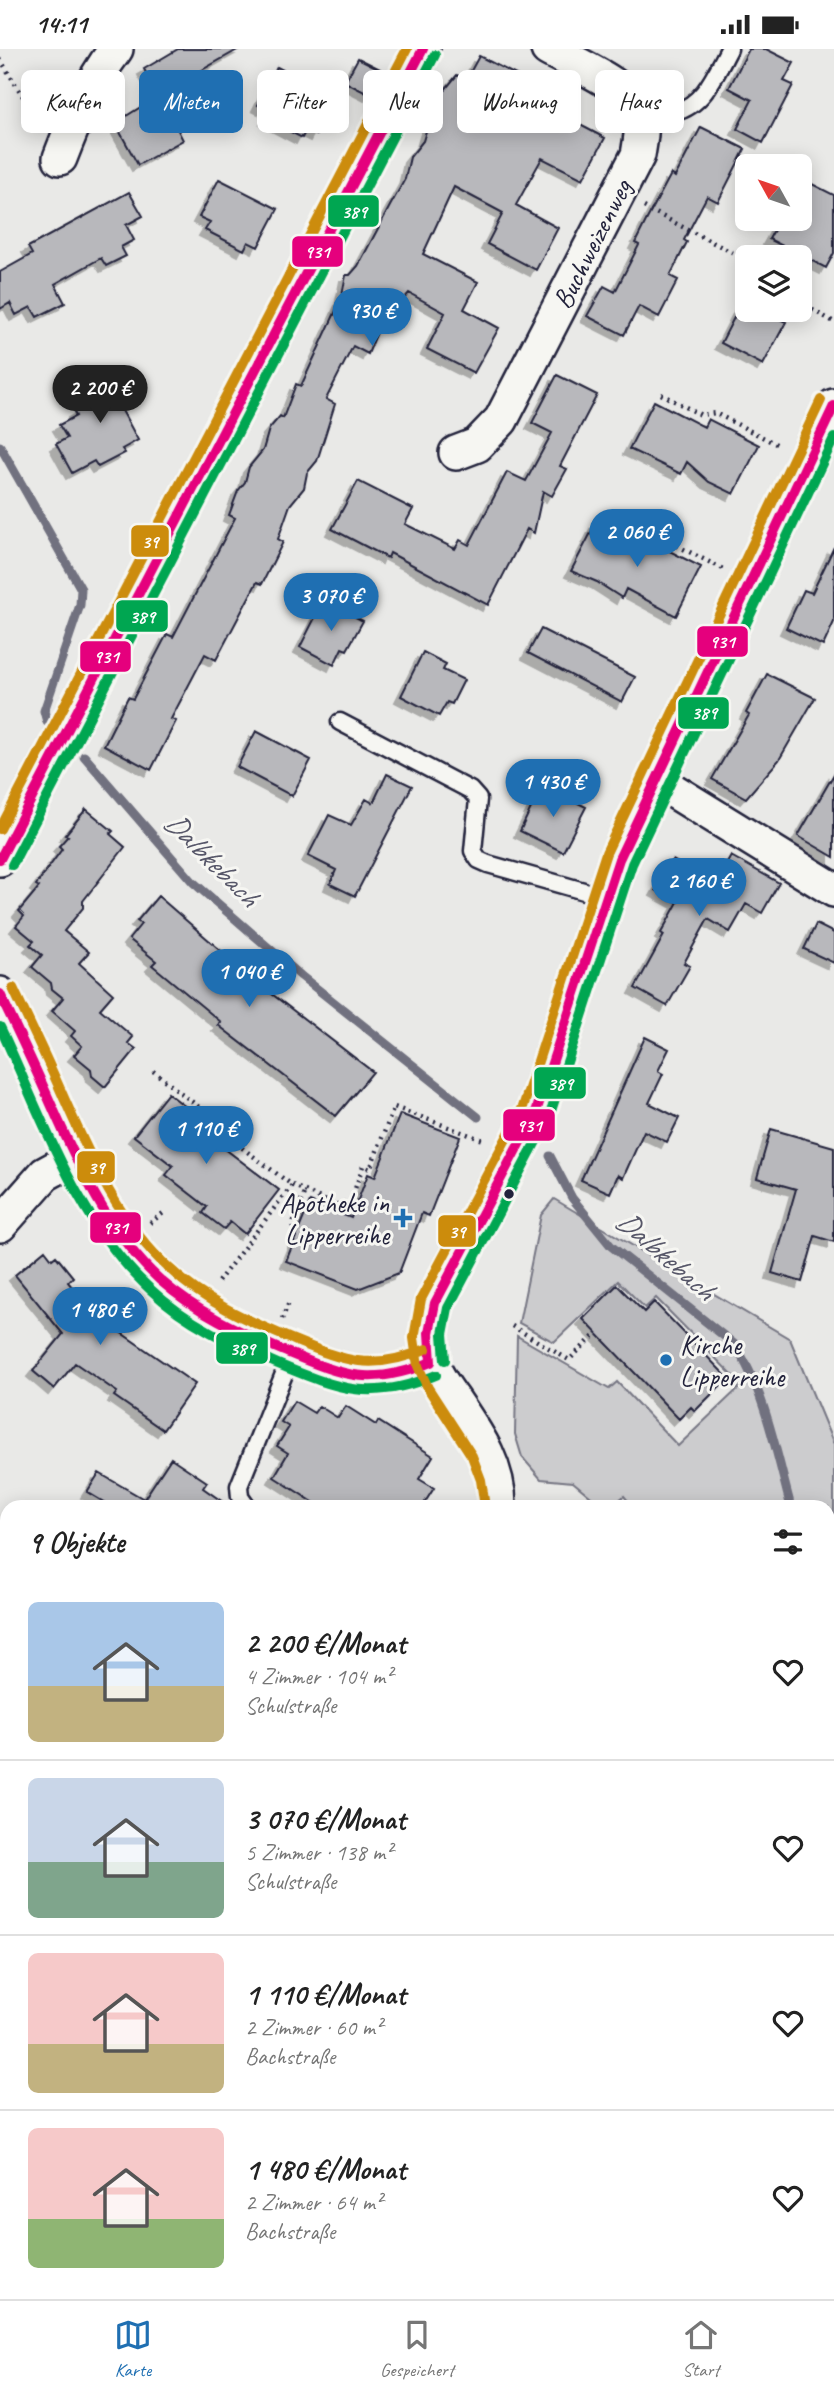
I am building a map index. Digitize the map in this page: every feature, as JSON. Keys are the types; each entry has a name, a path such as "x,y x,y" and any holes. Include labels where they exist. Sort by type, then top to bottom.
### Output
{"street":[{"path":"60,158 81,104 97,74 116,49"},
{"path":"0,859 423,49"},
{"path":"548,49 595,75"},
{"name":"Buchweizenweg","path":"456,453 477,445 500,420 638,155 642,133"},
{"path":"501,1500 496,1473 488,1455 431,1362 429,1325 435,1303 537,1112 619,859 834,406"},
{"path":"656,780 834,890"},
{"path":"0,994 99,1203 126,1242 154,1275 179,1296 219,1322 329,1369 370,1379 385,1378 415,1371 431,1362"},
{"path":"0,1224 45,1174 76,1157"}],"lane":[{"path":"684,109 701,98 729,49"},
{"path":"340,722 470,790 478,799 473,851 479,860 605,897"},
{"path":"242,1500 239,1486 292,1354"}],"path":[{"path":"0,59 60,158"},
{"path":"618,194 735,254"},
{"path":"812,310 834,322"},
{"path":"661,394 701,415 715,413 808,460"},
{"path":"600,515 640,534 654,534 749,582"},
{"path":"153,1071 209,1115 214,1127 292,1185 335,1205 351,1200 363,1166 370,1168 394,1107 493,1143"},
{"path":"228,1268 292,1185"},
{"path":"293,1243 294,1218 305,1191"},
{"path":"512,1326 569,1360 597,1333"}],"shaded area":[{"path":"554,1199 790,1339 834,1445 834,1500 627,1500 624,1496 619,1500 595,1500 573,1482 541,1479 522,1457 515,1434 517,1336 609,1389 617,1382 678,1446 742,1385 656,1298 645,1308 618,1281 554,1342 519,1323 541,1215"}],"building":[{"path":"178,49 239,49 202,70 144,69"},
{"path":"749,49 766,49 794,63 784,81 793,85 763,143 737,129 752,100 729,88"},
{"path":"479,56 506,70 471,70"},
{"path":"358,58 382,70 363,70 363,91 349,84 349,75"},
{"path":"457,75 457,133 581,133 581,125 605,138 583,179 542,158 516,205 558,228 536,270 487,244 503,213 454,187 423,254 478,282 464,309 499,328 474,373 427,349 445,313 409,293 385,321 382,320 368,354 353,346 326,399 335,404 317,461 307,473 304,488 290,505 278,539 283,542 262,584 257,582 216,660 205,654 171,719 176,721 151,770 104,745 128,697 133,699 167,634 173,637 235,518 229,515 249,467 263,450 269,429 280,416 283,418 296,384 301,386 341,300 346,275 350,275 358,266 405,179 410,157 423,141 425,133 443,133 443,92"},
{"path":"139,108 139,133 179,133 183,140 138,165 120,133 125,133 125,117"},
{"path":"701,127 745,149 742,154 735,154 735,169 718,202 707,196 684,240 687,242 670,276 678,280 659,317 639,306 624,335 587,316 604,286 615,292 639,245 635,243 646,221 671,174 675,177"},
{"path":"219,179 278,209 258,247 248,242 244,250 205,230 210,222 199,217"},
{"path":"812,184 834,195 834,253 826,268 812,261 812,245 781,245 769,239 773,231 812,231"},
{"path":"129,192 143,216 126,225 134,240 121,247 126,256 106,266 101,258 55,284 65,303 37,317 31,307 16,315 10,303 0,309 0,272 32,254 28,247"},
{"path":"735,316 735,322 786,322 763,365 721,343"},
{"path":"127,368 141,394 119,405 138,440 122,449 125,453 98,467 94,461 72,473 56,444 67,438 59,425 76,416 74,412 99,398 93,387"},
{"path":"557,375 597,395 560,466 567,469 552,496 543,491 534,533 527,529 488,605 390,553 388,558 332,529 358,481 413,509 405,524 455,549 460,540 469,545 507,472 526,481 552,433 532,423"},
{"path":"654,401 704,427 708,419 759,445 734,494 709,482 687,462 681,474 629,449"},
{"path":"596,523 646,549 650,541 701,567 676,616 626,589 622,598 597,582 571,571"},
{"path":"834,547 834,622 823,646 786,628 804,590 812,593"},
{"path":"324,600 363,621 347,650 342,648 334,665 300,647"},
{"path":"541,629 635,677 622,702 528,653"},
{"path":"423,652 446,664 443,670 464,680 452,704 447,702 439,716 401,696"},
{"path":"767,674 815,698 779,760 746,798 712,779 749,715 746,713"},
{"path":"256,731 311,760 292,796 237,767"},
{"path":"387,774 412,786 355,896 330,884 336,870 308,856 329,815 351,825 366,799 373,803"},
{"path":"834,774 834,857 798,836"},
{"path":"542,785 586,807 563,852 520,831"},
{"path":"86,809 113,831 110,834 125,847 83,901 83,908 64,931 89,952 79,963 113,994 100,1009 133,1037 128,1043 136,1049 105,1087 92,1076 91,1069 74,1055 82,1046 71,1036 75,1031 52,1011 63,998 52,989 51,983 32,967 42,955 30,945 34,941 16,926 24,916 19,911 39,887 36,885 62,849 59,846 68,836 65,835"},
{"path":"731,856 779,883 762,913 746,904 730,932 708,919 684,963 690,966 667,1006 635,988 664,935 661,933 678,902 656,890 673,860 715,884"},
{"path":"158,896 226,955 224,957 373,1072 336,1116 218,1025 221,1022 152,965 156,961 129,939 141,924 137,921"},
{"path":"816,924 834,933 834,963 804,949"},
{"path":"645,1037 669,1049 658,1071 663,1074 649,1103 679,1118 667,1142 644,1131 623,1178 618,1175 610,1193 581,1180"},
{"path":"168,1093 209,1125 203,1132 279,1190 245,1234 230,1222 224,1229 203,1213 207,1207 166,1175 173,1166 134,1136"},
{"path":"400,1114 460,1137 429,1216 422,1213 399,1273 358,1289 286,1261 310,1202 351,1218 368,1174 375,1177"},
{"path":"771,1129 834,1147 834,1242 815,1236 802,1282 772,1273 796,1189 757,1178"},
{"path":"45,1250 52,1259 56,1256 73,1277 68,1282 94,1314 195,1384 163,1430 114,1396 117,1392 75,1363 54,1389 33,1371 63,1334 15,1275"},
{"name":"Kirche Lipperreihe","path":"617,1285 644,1312 654,1302 728,1378 695,1411 691,1407 679,1419 583,1319"},
{"path":"294,1401 314,1413 319,1406 338,1418 346,1406 376,1425 378,1421 433,1456 419,1479 434,1488 426,1500 310,1500 274,1477 288,1453 277,1446 289,1427 281,1422"},
{"path":"171,1458 207,1482 203,1488 220,1500 100,1500 87,1492 99,1473 144,1499"}],"waterway":[{"name":"Dalbkebach","path":"0,446 81,589 80,605 44,711 47,722"},
{"name":"Dalbkebach","path":"84,756 193,882 301,976 478,1117"},
{"name":"Dalbkebach","path":"550,1156 572,1198 611,1246 734,1344 762,1401 789,1500"}],"transit line":[{"name":"39","path":"0,829 407,49"},
{"name":"931","path":"0,859 423,49"},
{"name":"389","path":"12,865 435,55"},
{"name":"39","path":"484,1500 481,1480 472,1456 428,1388 418,1366 414,1338 421,1299 523,1107 606,853 821,400"},
{"name":"931","path":"431,1362 429,1333 435,1303 536,1112 619,859 834,406"},
{"name":"389","path":"445,1360 443,1334 448,1308 549,1117 632,864 834,438"},
{"name":"39","path":"13,988 106,1185 134,1230 170,1269 197,1291 241,1317 325,1352 356,1361 372,1362 388,1361 426,1349"},
{"name":"931","path":"0,994 94,1193 124,1240 160,1280 203,1312 235,1329 340,1372 390,1375 431,1362"},
{"name":"389","path":"0,1027 63,1166 101,1232 124,1262 150,1289 179,1313 227,1341 300,1373 338,1386 374,1390 393,1388 436,1375"}],"place":[{"name":"Apotheke in Lipperreihe","path":"403,1218"},
{"name":"Kirche Lipperreihe","path":"666,1360"}]}
